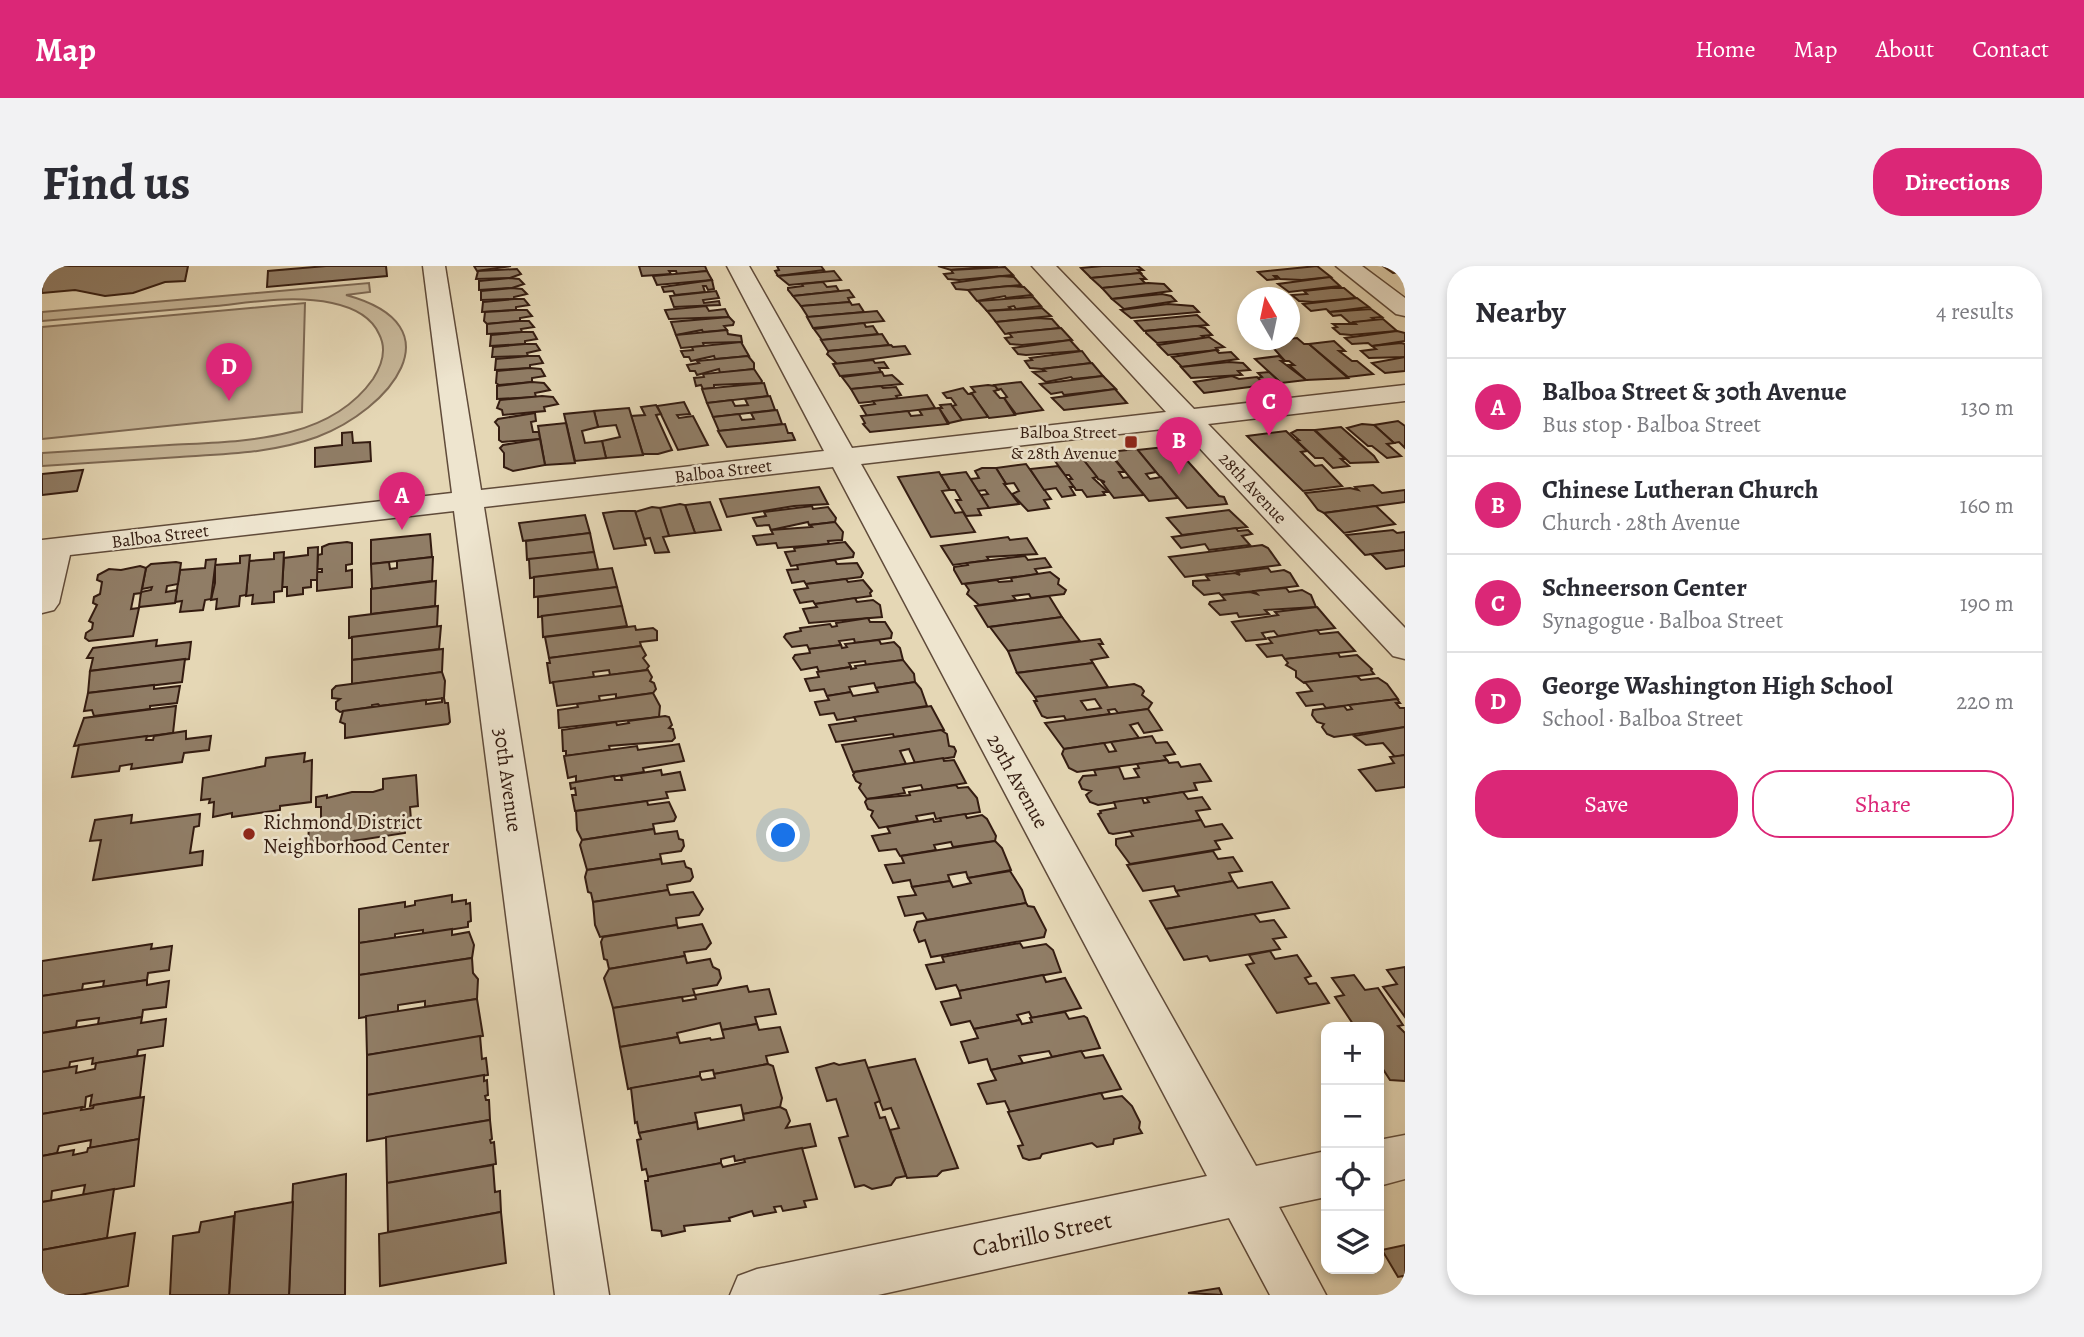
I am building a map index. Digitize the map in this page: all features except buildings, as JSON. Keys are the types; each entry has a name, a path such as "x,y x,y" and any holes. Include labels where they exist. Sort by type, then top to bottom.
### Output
{"street":[{"name":"30th Avenue","path":"433,266 582,1295"},
{"name":"29th Avenue","path":"738,266 1299,1295"},
{"name":"28th Avenue","path":"1043,266 1405,648"},
{"path":"1347,266 1405,309"},
{"name":"Balboa Street","path":"49,548 1405,393"},
{"path":"42,603 49,548"},
{"path":"1384,1162 1405,1157"},
{"name":"Cabrillo Street","path":"757,1295 1321,1175"}],"shaded area":[{"path":"369,283 370,292 346,295 380,309 400,326 406,346 401,368 388,388 368,408 344,424 317,437 267,450 42,466 42,453 224,442 307,427 332,416 354,400 376,374 383,351 379,334 366,317 346,307 318,301 274,300 42,321 42,312"},
{"path":"305,303 302,412 42,439 42,327"}],"place":[{"name":"George Washington High School","path":"229,401"},
{"name":"Schneerson Center","path":"1269,436"},
{"name":"Balboa Street & 28th Avenue","path":"1131,442"},
{"name":"Chinese Lutheran Church","path":"1179,475"},
{"name":"Balboa Street & 30th Avenue","path":"402,530"},
{"name":"Richmond District Neighborhood Center","path":"249,834"}]}
